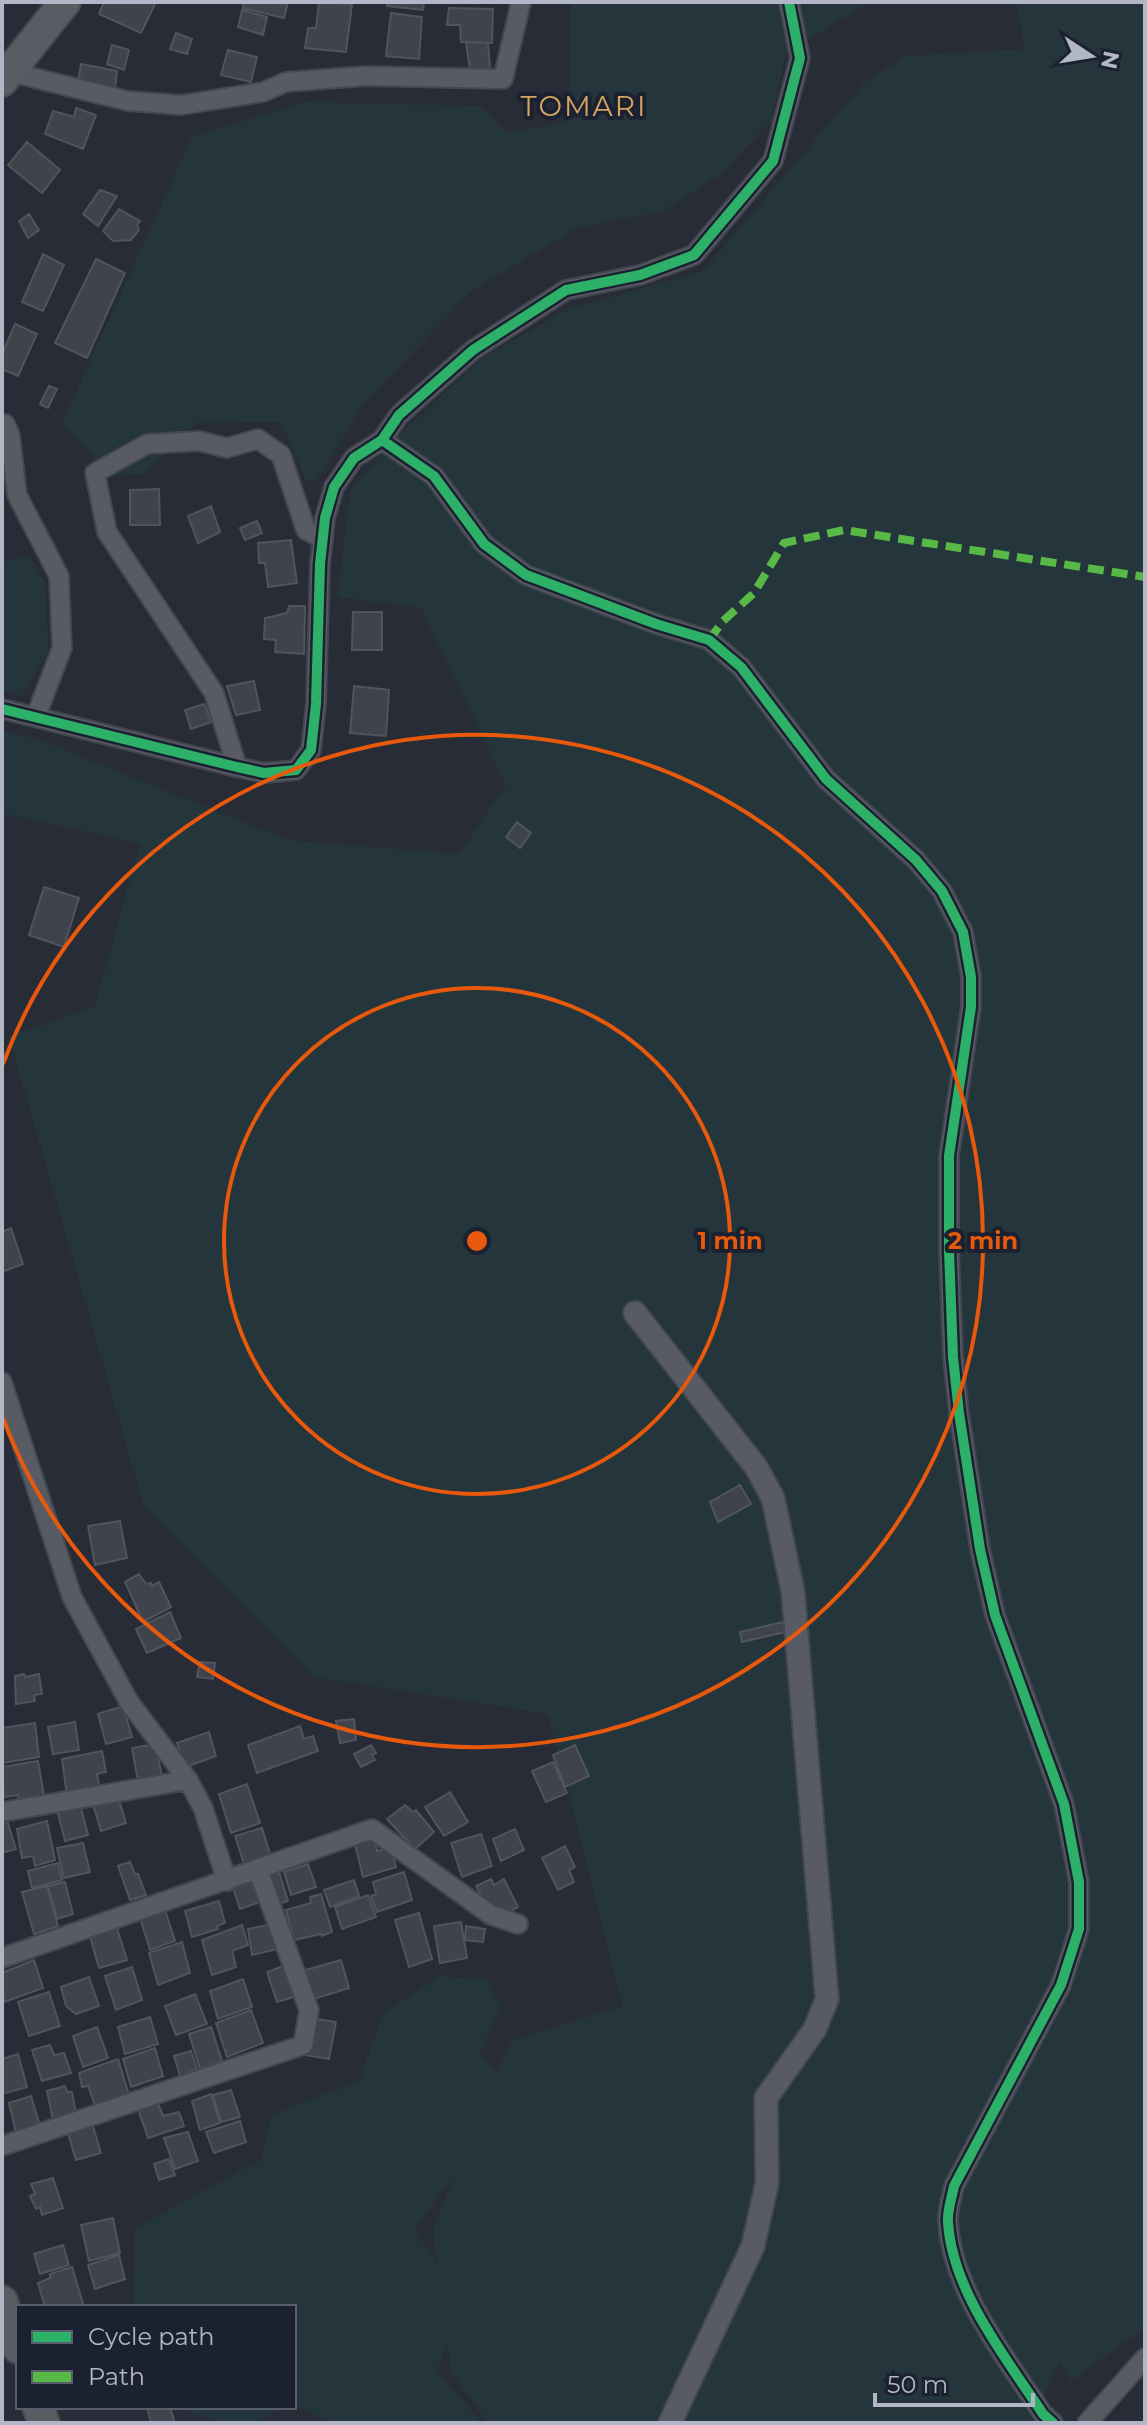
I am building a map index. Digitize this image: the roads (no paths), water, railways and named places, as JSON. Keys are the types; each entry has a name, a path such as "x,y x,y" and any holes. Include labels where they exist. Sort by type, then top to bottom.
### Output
{"highway":[{"path":"6,76 65,2"},
{"path":"2,2301 16,2342"}],"street":[{"path":"6,76 128,101 181,105 263,92 286,82 365,76 503,79 521,2"},
{"path":"2,709 264,773 296,770 311,750 323,539 334,487 354,458 382,440 399,415 473,350 566,290 640,275 694,255 773,161 800,58 789,2"},
{"path":"2,424 5,424 10,435 17,495 59,576 62,648 36,716"},
{"path":"237,767 214,693 107,532 95,473 147,444 199,441 227,448 258,439 281,455 306,530 323,539"},
{"path":"382,440 434,476 484,544 526,575 656,624 709,640 720,649 741,667 826,779 916,860 942,891 963,932 971,977 971,1007 949,1156 953,1357 959,1413 980,1549 995,1615 1064,1804 1079,1882 1079,1929 1061,1985 954,2186 947,2220 968,2292 990,2334 1043,2414 1053,2423"},
{"path":"635,1313 756,1467 773,1498 793,1592 827,1999 815,2029 766,2098 767,2183 753,2246 670,2423"},
{"path":"2,1382 72,1597 129,1702 188,1780 203,1808 227,1881"},
{"path":"2,1812 188,1780"},
{"path":"2,1958 372,1829 491,1915 518,1924"},
{"path":"2,2146 303,2045 309,2010 258,1870"},
{"path":"1087,2423 1145,2358"}],"district":[{"name":"TOMARI","path":"584,106"}]}
